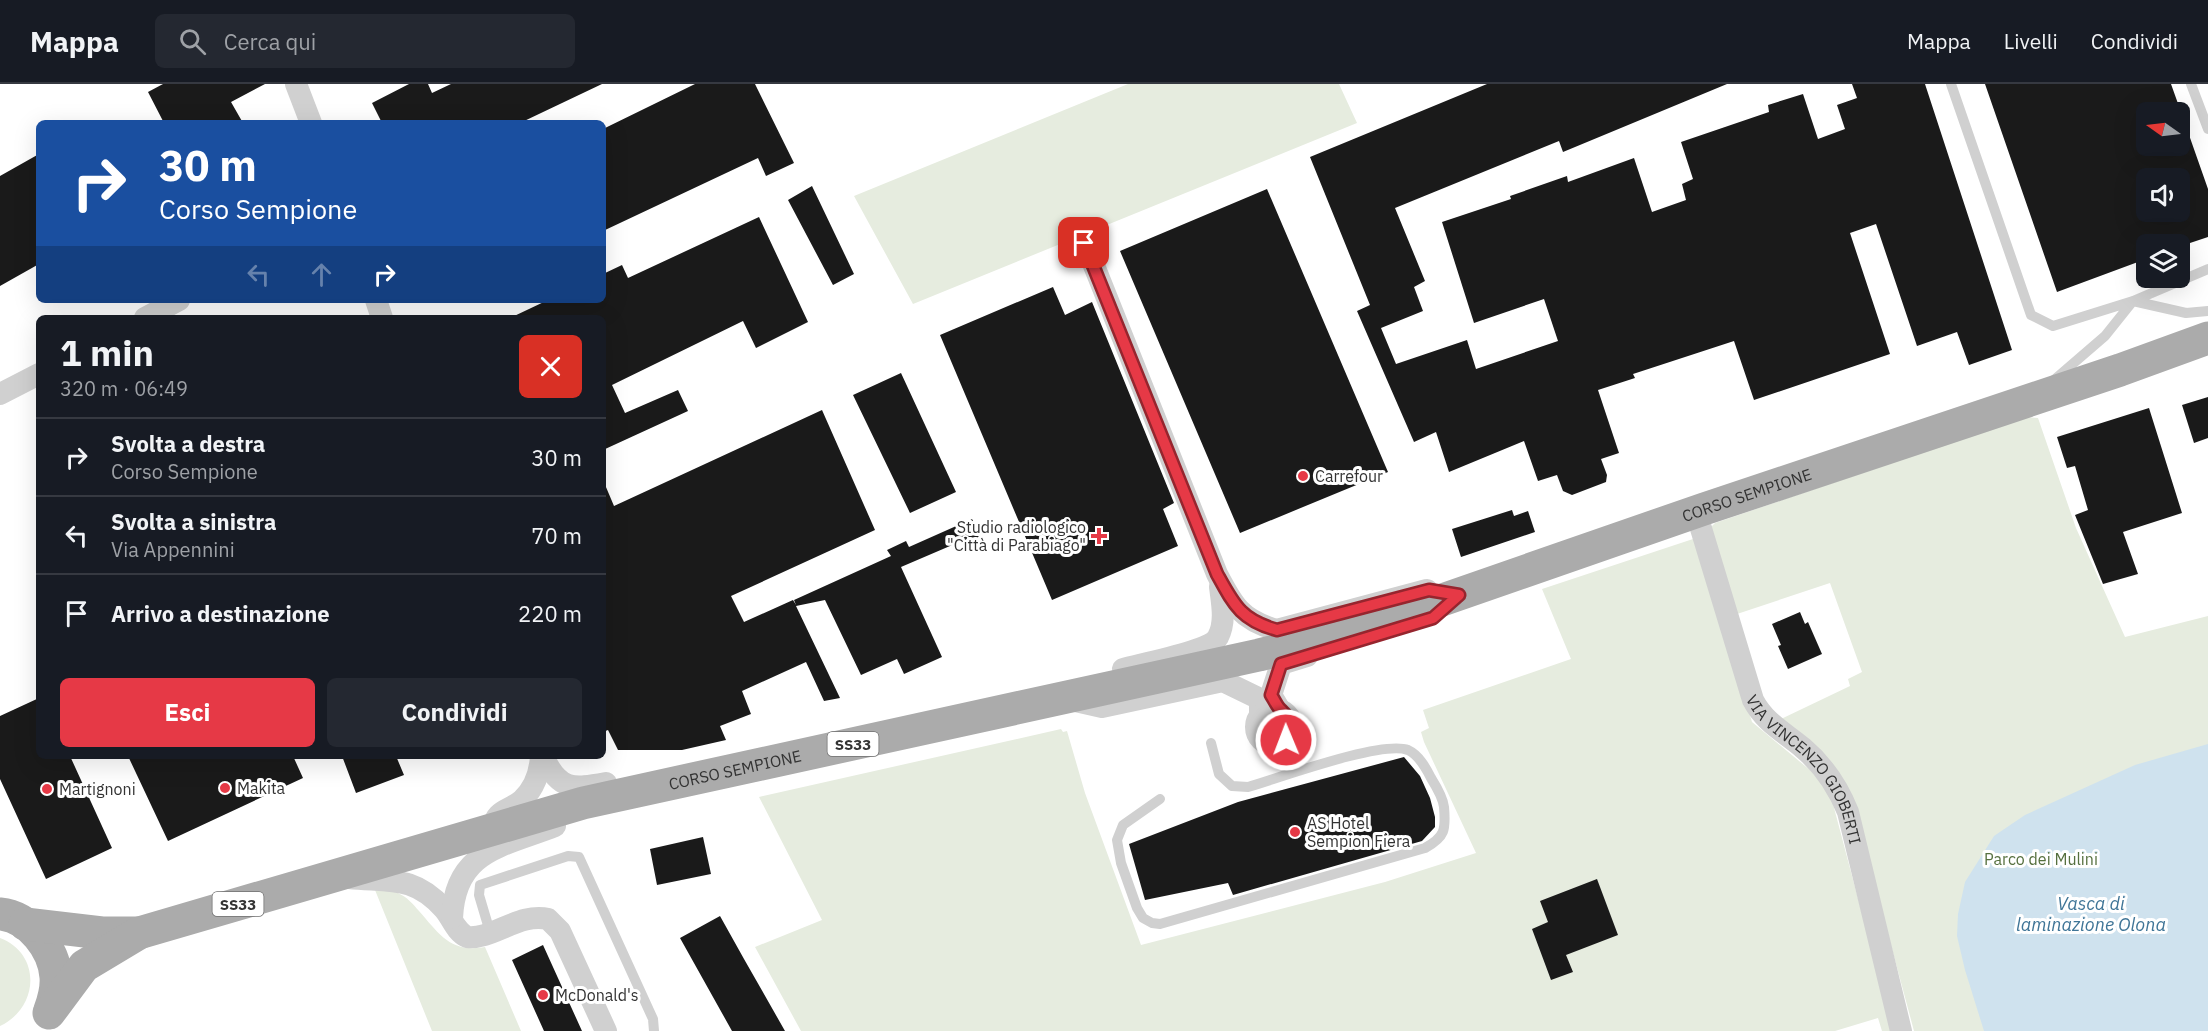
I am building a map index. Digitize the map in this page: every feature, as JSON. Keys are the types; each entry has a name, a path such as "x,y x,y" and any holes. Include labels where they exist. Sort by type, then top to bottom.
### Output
{"main road":[{"name":"CORSO SEMPIONE","path":"43,1025 84,966 139,933 583,802 1259,655 1353,631 2208,338"},
{"name":"CORSO SEMPIONE","path":"13,919 82,932 139,933"},
{"name":"SS33","path":"13,919 42,940 53,960 56,977 55,995 43,1025"}],"street":[{"path":"296,84 310,120"},
{"path":"1084,243 1217,574 1233,604 1246,618 1277,630 1429,590 1459,595"},
{"path":"151,315 173,303"},
{"path":"0,394 36,376"},
{"name":"VIA VINCENZO GIOBERTI","path":"1696,512 1758,710 1773,727 1801,747 1818,763 1839,791 1848,812 1901,1031"},
{"path":"1064,698 1098,676 1205,648 1217,639 1222,626 1223,606 1217,574"},
{"name":"CORSO SEMPIONE","path":"1064,698 1102,707 1223,681 1260,699 1270,712 1271,695 1281,664 1433,618 1459,595"},
{"path":"492,829 498,814 529,792 538,774 541,759"},
{"path":"544,759 556,777 568,786 580,788 622,782 642,789"},
{"path":"452,918 453,902 458,886 471,863 489,851 565,821 574,815 583,802"},
{"name":"CORSO SEMPIONE","path":"338,874 344,878 408,883 437,901 452,918 456,929 471,938 532,918 548,919 560,931 606,1031"}],"lane":[{"name":"CORSO SEMPIONE","path":"1951,84 2031,315 2053,326 2133,301 2208,269"},
{"path":"2191,84 2208,129"},
{"name":"CORSO SEMPIONE","path":"2035,398 2071,363 2104,336 2133,301"},
{"path":"2133,301 2186,313 2208,311"},
{"path":"1160,800 1123,825 1117,840 1121,863 1137,908 1143,918 1160,924 1425,848 1439,840 1444,830 1443,803 1433,781 1415,754 1406,749 1370,750 1248,787 1232,786 1219,774 1211,743"},
{"path":"490,932 479,895 480,885 568,856 579,857 653,1018 654,1031"}],"green space":[{"path":"1128,84 1339,84 1357,123 913,304 854,196"},
{"name":"Parco dei Mulini","path":"2027,417 2038,418 2076,528 2125,637 2208,616 2208,1031 1914,1031 1853,803 1781,719 1850,686 1848,679 1862,672 1830,583 1734,615 1711,527 1715,523"},
{"path":"1696,538 1752,722 1828,785 1893,1031 1882,1031 1878,1018 1835,1031 801,1031 755,947 822,920 759,797 1061,729 1063,732 1067,731 1085,793 1141,945 1385,882 1476,853 1424,742 1421,732 1429,728 1423,710 1571,659 1542,589"},
{"path":"375,890 393,891 404,897 440,935 455,945 485,947 521,1031 432,1031"},
{"path":"0,938 14,946 23,956 29,968 30,981 28,994 22,1007 13,1018 0,1026"}],"water":[{"name":"Vasca di laminazione Olona","path":"2208,744 2208,1031 1984,1031 1957,936 1958,914 1965,882 1994,836 2025,815 2135,765"}],"building":[{"path":"163,84 265,84 231,102 241,120 162,120 148,92"},
{"path":"409,84 428,84 432,93 451,84 602,84 526,120 380,120 372,103"},
{"path":"695,84 755,84 794,163 766,176 758,158 606,230 606,128"},
{"path":"1487,84 1727,84 1563,152 1559,141 1395,208 1425,281 1414,287 1423,311 1381,328 1396,364 1467,340 1476,369 1558,341 1544,299 1474,323 1442,222 1511,199 1510,196 1567,176 1568,182 1634,158 1652,212 1686,200 1682,184 1693,179 1681,142 1769,112 1768,105 1803,94 1818,139 1845,129 1837,105 1857,98 1852,84 1925,84 2012,350 1969,365 1957,332 1917,346 1876,224 1850,233 1890,354 1754,400 1734,341 1633,374 1635,378 1598,390 1619,453 1601,459 1607,475 1606,482 1572,495 1563,491 1557,475 1538,481 1524,441 1449,472 1436,432 1414,442 1357,311 1370,305 1310,157"},
{"path":"1985,84 2171,84 2177,102 2136,102 2136,156 2190,156 2190,138 2208,189 2208,237 2190,243 2190,234 2136,234 2136,263 2057,292"},
{"path":"36,156 36,266 0,286 0,176"},
{"path":"812,186 854,274 833,285 788,200"},
{"path":"1267,189 1388,472 1240,533 1120,251"},
{"path":"759,217 808,322 756,348 743,321 612,385 625,413 678,390 688,411 606,449 606,315 516,315 542,303 606,303 606,273 622,265 628,278"},
{"path":"1053,287 1065,315 1092,302 1174,503 1163,509 1178,546 1052,600 940,335"},
{"path":"901,373 956,492 910,513 853,395"},
{"path":"2208,397 2208,438 2194,443 2182,405"},
{"path":"2149,408 2182,513 2123,532 2138,574 2103,584 2075,515 2088,510 2075,466 2067,468 2057,437"},
{"path":"822,410 875,530 731,596 744,622 793,600 796,605 794,600 891,556 887,550 906,541 909,547 972,519 984,543 968,550 964,540 901,567 942,657 904,674 897,659 861,675 825,600 796,606 840,698 824,701 806,662 742,691 751,714 720,726 726,740 682,750 618,750 608,730 606,731 606,487 614,506"},
{"path":"1512,510 1514,516 1528,511 1535,532 1461,557 1452,529"},
{"path":"1800,612 1805,624 1808,622 1822,654 1788,669 1772,624"},
{"path":"36,699 36,759 71,759 112,848 46,879 0,779 0,716"},
{"name":"AS Hotel Sempion Fiera","path":"1404,757 1420,776 1430,798 1435,817 1435,827 1422,841 1233,895 1228,883 1145,900 1129,844 1238,802"},
{"path":"129,759 294,759 303,778 168,841"},
{"path":"343,759 397,759 404,775 356,793"},
{"path":"703,837 711,874 657,885 650,849"},
{"path":"1597,879 1618,935 1566,955 1573,972 1551,980 1532,929 1548,922 1540,901"},
{"path":"720,916 785,1031 732,1031 680,938"},
{"path":"543,945 582,1031 544,1031 512,960"}],"place":[{"name":"Carrefour","path":"1303,476"},
{"name":"Studio radiologico \"Città di Parabiago\"","path":"1099,536"},
{"name":"Makita","path":"225,788"},
{"name":"Martignoni","path":"47,789"},
{"name":"AS Hotel Sempion Fiera","path":"1295,832"},
{"name":"McDonald's","path":"543,995"}],"route":[{"path":"1084,243 1217,574 1233,604 1246,618 1277,630 1429,590 1459,595 1433,618 1281,664 1271,695 1292,724 1290,735 1286,740"}]}
